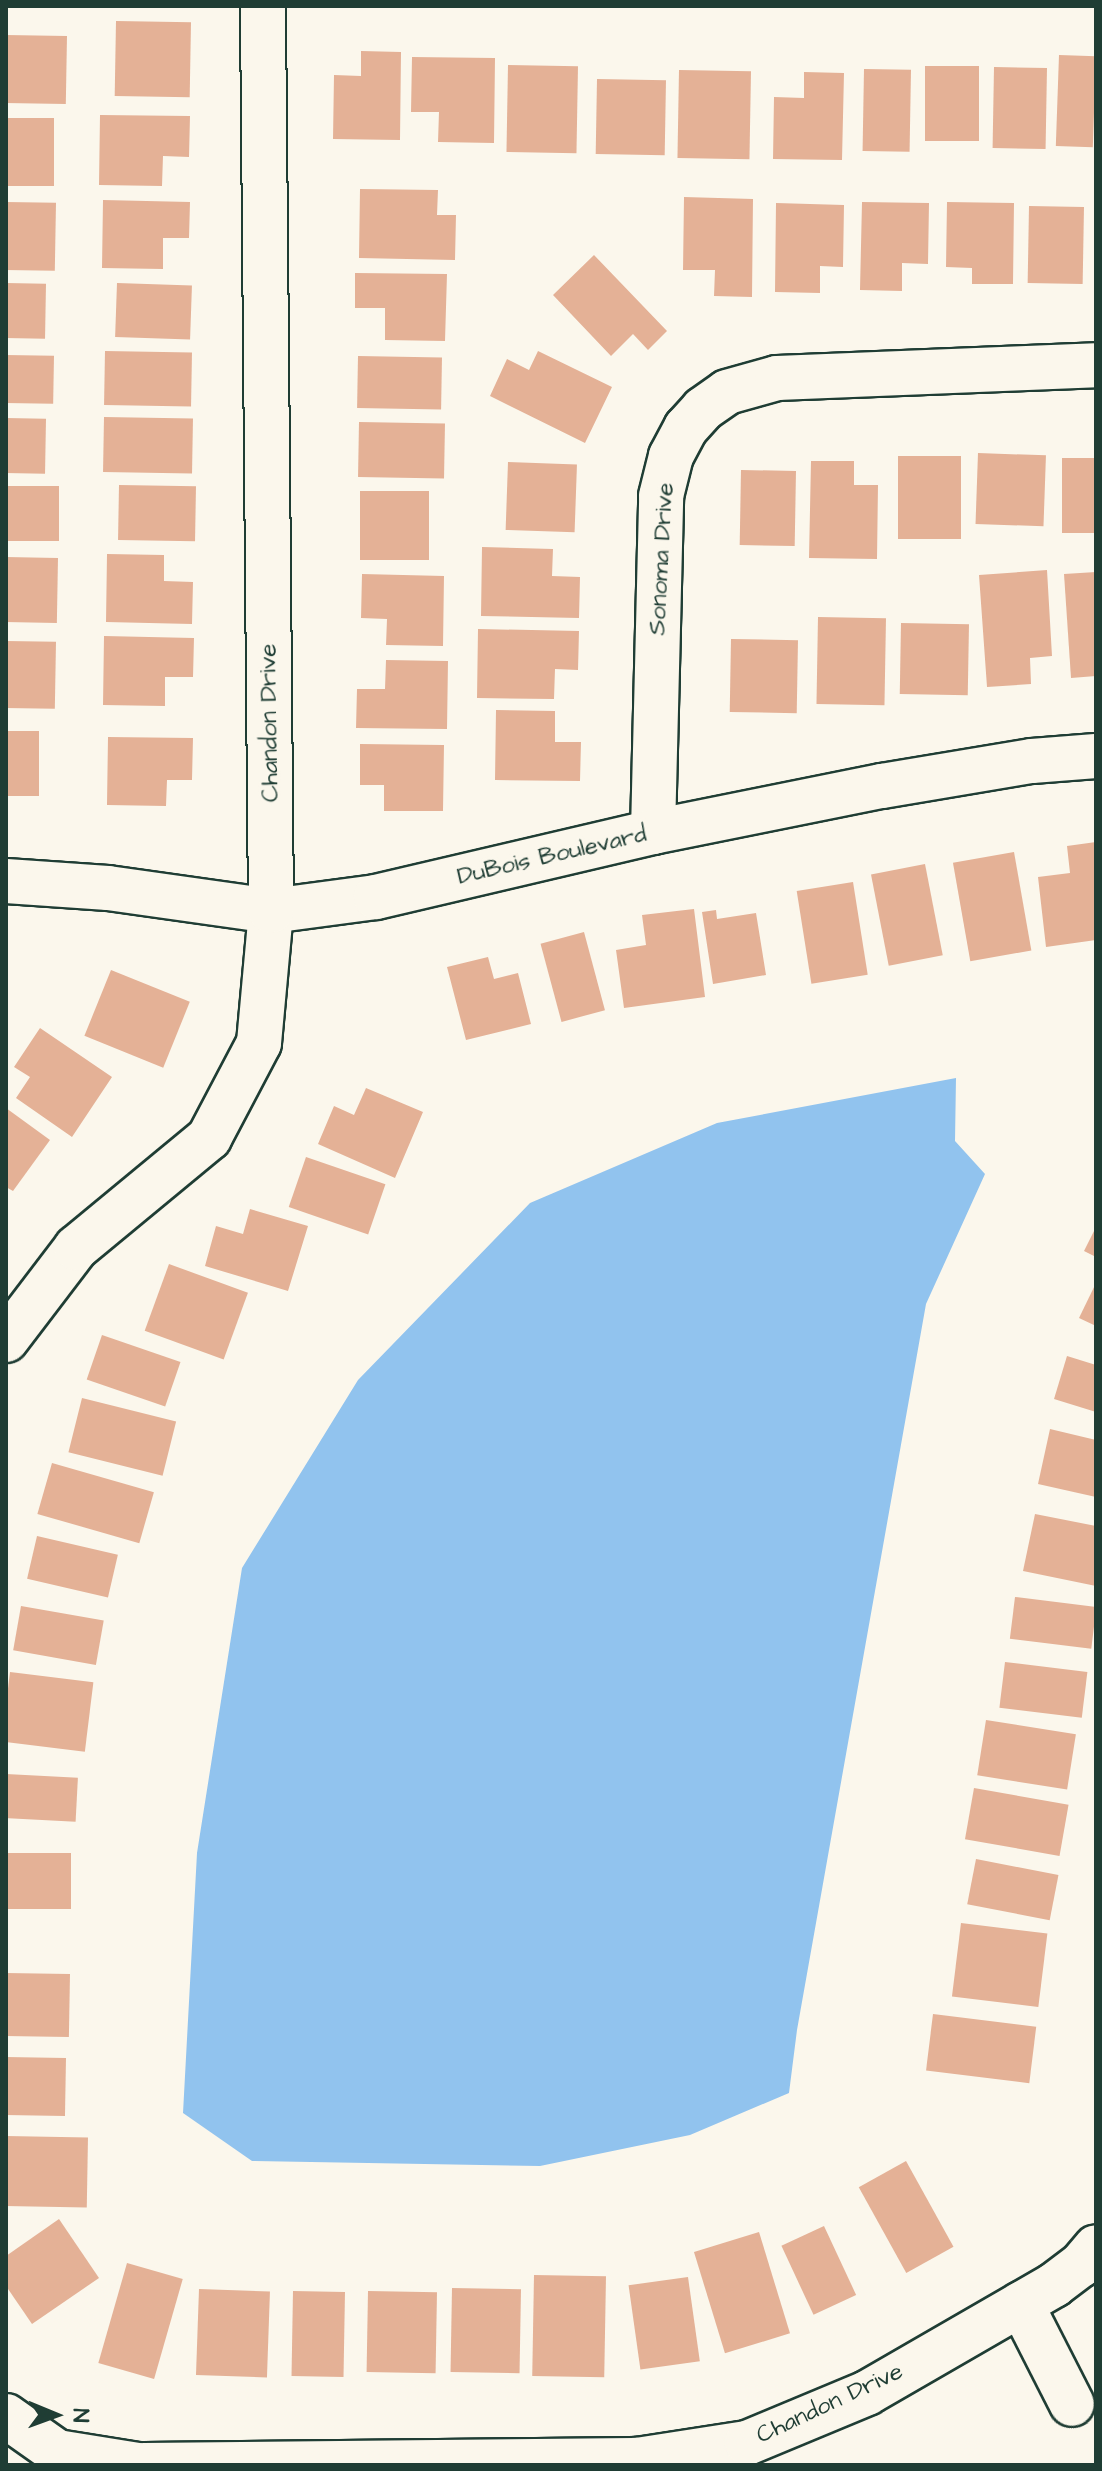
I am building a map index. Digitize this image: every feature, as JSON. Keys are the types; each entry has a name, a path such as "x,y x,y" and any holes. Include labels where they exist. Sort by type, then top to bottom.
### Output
{"street":[{"name":"Chandon Drive","path":"6,1338 76,1248 209,1138 259,1043 271,911 263,6"},
{"name":"Sonoma Drive","path":"653,832 661,496 671,456 686,428 703,409 727,392 777,378 1096,365"},
{"name":"DuBois Boulevard","path":"6,881 108,888 271,911 376,897 653,832 897,784 1032,761 1096,756"},
{"name":"Chandon Drive","path":"144,2465 637,2460 747,2443 867,2393 1021,2304 1081,2265 1096,2247"},
{"path":"1021,2304 1072,2404"},
{"path":"6,2416 57,2452 138,2465"}],"water":[{"path":"956,1078 955,1141 985,1174 926,1304 797,2030 789,2093 690,2135 540,2166 252,2161 183,2113 197,1853 242,1568 358,1380 530,1203 717,1123"}],"building":[{"path":"116,21 191,22 190,97 115,96"},
{"path":"6,35 67,36 66,104 6,103"},
{"path":"361,51 401,52 400,140 333,139 334,75 361,76"},
{"path":"1059,55 1096,56 1093,147 1056,146"},
{"path":"412,57 495,58 494,143 438,142 439,112 411,112"},
{"path":"508,65 578,66 576,153 506,152"},
{"path":"925,66 979,66 979,141 925,141"},
{"path":"994,67 1047,68 1046,149 993,148"},
{"path":"864,69 911,70 910,152 863,151"},
{"path":"679,70 751,71 749,159 677,158"},
{"path":"804,72 844,73 842,160 773,159 774,97 804,98"},
{"path":"597,79 666,80 665,155 596,154"},
{"path":"100,115 190,116 189,157 163,156 162,186 99,185"},
{"path":"6,118 54,118 54,186 6,186"},
{"path":"360,189 438,190 437,215 456,215 455,260 359,258"},
{"path":"684,197 753,199 752,297 714,296 715,270 683,270"},
{"path":"103,200 190,202 189,238 163,238 163,269 102,268"},
{"path":"6,202 56,203 55,271 6,270"},
{"path":"862,202 929,203 928,264 902,263 902,291 860,290"},
{"path":"947,202 1014,203 1013,284 972,284 972,268 946,267"},
{"path":"776,203 844,205 843,267 820,266 820,293 775,292"},
{"path":"1029,206 1084,207 1083,284 1028,283"},
{"path":"594,255 667,331 648,350 633,334 611,356 553,295"},
{"path":"355,273 447,274 445,341 385,340 385,308 355,308"},
{"path":"6,283 46,284 45,339 6,338"},
{"path":"117,283 192,286 190,340 115,337"},
{"path":"105,351 192,353 191,407 104,405"},
{"path":"538,351 612,387 585,443 490,396 507,359 529,370"},
{"path":"6,355 54,356 53,404 6,403"},
{"path":"358,356 442,357 441,409 357,408"},
{"path":"104,417 193,419 192,474 103,472"},
{"path":"6,418 46,419 45,474 6,473"},
{"path":"359,422 445,424 444,478 358,477"},
{"path":"978,453 1046,455 1043,526 976,524"},
{"path":"898,456 961,456 961,539 898,539"},
{"path":"1062,458 1096,458 1096,533 1062,533"},
{"path":"811,461 854,461 854,485 878,485 877,559 809,558"},
{"path":"508,462 577,464 575,532 506,530"},
{"path":"741,470 796,471 795,546 740,545"},
{"path":"119,485 196,486 195,541 118,540"},
{"path":"6,486 59,486 59,541 6,541"},
{"path":"360,491 429,491 429,560 360,560"},
{"path":"482,547 553,549 552,576 580,577 579,618 481,616"},
{"path":"107,554 164,555 164,581 193,582 192,624 106,622"},
{"path":"6,557 58,558 57,623 6,622"},
{"path":"1047,570 1052,656 1030,658 1031,684 987,687 979,575"},
{"path":"1096,572 1096,676 1071,678 1064,574"},
{"path":"362,574 444,576 443,646 386,645 387,619 361,618"},
{"path":"818,617 886,618 884,705 816,704"},
{"path":"901,623 969,624 968,695 900,694"},
{"path":"478,629 579,631 578,670 555,669 554,699 477,698"},
{"path":"104,636 194,638 193,677 165,677 165,706 103,705"},
{"path":"731,639 798,640 797,713 730,712"},
{"path":"6,641 56,642 55,709 6,708"},
{"path":"386,660 448,661 447,729 356,728 357,689 385,689"},
{"path":"496,710 555,711 555,742 581,742 580,781 495,780"},
{"path":"6,731 39,731 39,796 6,796"},
{"path":"108,737 193,738 192,780 167,780 166,806 107,805"},
{"path":"360,744 444,745 443,811 384,811 384,785 360,785"},
{"path":"1096,842 1096,940 1046,947 1038,877 1070,873 1067,846"},
{"path":"1014,852 1031,950 970,961 953,863"},
{"path":"925,864 943,955 889,966 871,874"},
{"path":"853,882 868,975 811,984 797,891"},
{"path":"694,909 705,997 624,1008 616,950 646,945 642,915"},
{"path":"716,910 717,919 756,913 766,975 713,984 702,912"},
{"path":"584,932 605,1010 561,1022 541,944"},
{"path":"488,957 494,979 518,973 531,1024 466,1040 447,967"},
{"path":"111,970 190,1002 163,1068 84,1036"},
{"path":"40,1028 112,1077 72,1137 16,1098 30,1077 14,1067"},
{"path":"366,1088 423,1112 395,1178 318,1144 334,1106 354,1115"},
{"path":"6,1108 50,1140 13,1191 6,1187"},
{"path":"306,1157 385,1184 368,1234 289,1207"},
{"path":"250,1209 308,1226 288,1291 205,1266 216,1226 243,1234"},
{"path":"1096,1227 1096,1257 1084,1251"},
{"path":"169,1264 248,1293 224,1359 145,1331"},
{"path":"1096,1283 1096,1326 1079,1318"},
{"path":"102,1335 180,1362 165,1406 87,1379"},
{"path":"1067,1356 1096,1365 1096,1412 1054,1399"},
{"path":"82,1398 176,1421 163,1476 68,1452"},
{"path":"1050,1429 1096,1440 1096,1497 1038,1484"},
{"path":"52,1463 154,1492 139,1543 37,1514"},
{"path":"1035,1514 1096,1526 1096,1586 1023,1571"},
{"path":"37,1536 118,1555 108,1598 27,1579"},
{"path":"1015,1597 1096,1607 1091,1649 1010,1639"},
{"path":"21,1606 104,1621 96,1665 13,1650"},
{"path":"1005,1662 1087,1672 1082,1718 999,1708"},
{"path":"10,1672 93,1682 85,1752 6,1742"},
{"path":"986,1720 1076,1734 1067,1790 977,1775"},
{"path":"6,1774 78,1778 76,1822 6,1818"},
{"path":"974,1788 1069,1805 1060,1856 965,1839"},
{"path":"6,1853 71,1853 71,1909 6,1909"},
{"path":"976,1859 1058,1875 1050,1920 967,1904"},
{"path":"961,1923 1047,1934 1038,2007 952,1996"},
{"path":"6,1973 70,1974 69,2037 6,2036"},
{"path":"933,2014 1036,2027 1029,2083 926,2071"},
{"path":"6,2057 66,2058 65,2116 6,2115"},
{"path":"6,2136 88,2137 87,2207 6,2206"},
{"path":"906,2161 954,2247 906,2273 859,2187"},
{"path":"59,2219 99,2278 32,2324 6,2286 6,2256"},
{"path":"824,2226 856,2295 814,2315 781,2246"},
{"path":"759,2232 790,2333 725,2353 694,2252"},
{"path":"127,2263 183,2279 154,2379 98,2363"},
{"path":"534,2275 606,2276 604,2377 532,2376"},
{"path":"688,2277 700,2361 640,2370 629,2285"},
{"path":"452,2288 521,2289 520,2373 451,2372"},
{"path":"199,2289 270,2291 267,2377 196,2375"},
{"path":"293,2291 345,2292 344,2377 292,2376"},
{"path":"368,2291 437,2292 436,2373 367,2372"}]}
